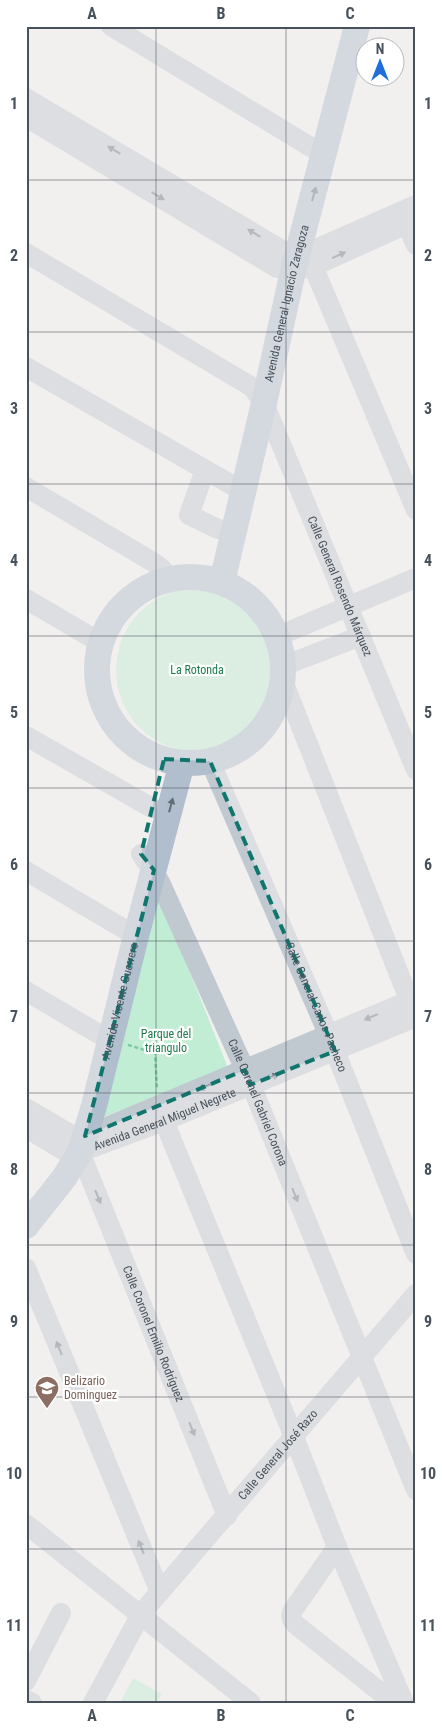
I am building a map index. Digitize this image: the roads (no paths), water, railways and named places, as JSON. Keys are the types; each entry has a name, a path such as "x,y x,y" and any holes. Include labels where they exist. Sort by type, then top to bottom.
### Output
{"main road":[{"name":"Avenida General Ignacio Zaragoza","path":"211,580 236,488 258,395 295,261 316,150 349,28"},
{"name":"Avenida General Ignacio Zaragoza","path":"211,580 208,561 218,529 236,488"},
{"path":"185,577 211,580 240,591 256,603 268,618 278,636 284,658 284,674 278,704 262,730 251,741 232,754 210,761 173,761 142,749 135,744 123,734 108,714 99,692 97,668 100,644 108,625 120,609 134,595 151,585 185,577"},
{"name":"Avenida Vicente Guerrero","path":"147,862 152,808 173,761"},
{"name":"Avenida Vicente Guerrero","path":"26,1226 64,1178 75,1143 80,1104 103,1036 173,761"},
{"name":"Avenida Vicente Guerrero","path":"26,1199 75,1143"}],"street":[{"path":"112,26 316,150"},
{"path":"27,111 295,261 416,510"},
{"path":"295,261 410,215 416,245"},
{"path":"26,253 258,395"},
{"path":"26,367 236,488"},
{"name":"Calle General Rosendo Márquez","path":"258,395 349,606 416,770"},
{"path":"205,470 189,515 218,529"},
{"path":"26,487 153,562 170,579"},
{"path":"278,636 416,578"},
{"path":"26,599 100,644"},
{"path":"361,636 284,674 414,1008"},
{"path":"26,736 152,808"},
{"name":"Calle General Carlos Pacheco","path":"210,761 332,1043 416,1254"},
{"name":"Calle Coronel Gabriel Corona","path":"147,862 160,882 247,1078 416,1490"},
{"path":"26,871 129,931"},
{"path":"26,991 103,1036"},
{"name":"Avenida General Miguel Negrete","path":"75,1143 161,1113 414,1008"},
{"path":"26,1108 75,1143"},
{"path":"161,1113 337,1547 404,1703"},
{"path":"26,1128 75,1143"},
{"name":"Calle Coronel Emilio Rodríguez","path":"75,1143 227,1516"},
{"path":"26,1268 160,1592"},
{"name":"Calle General José Razo","path":"93,1703 141,1614 416,1294"},
{"path":"26,1524 251,1703"},
{"path":"337,1547 293,1610 292,1620 394,1703"},
{"path":"26,1681 61,1613"},
{"path":"26,1700 32,1703"}],"place":[{"name":"Belizario Dominguez","path":"47,1409"}],"park label":[{"name":"La Rotonda","path":"197,670"},
{"name":"Parque del triangulo","path":"166,1041"}]}
